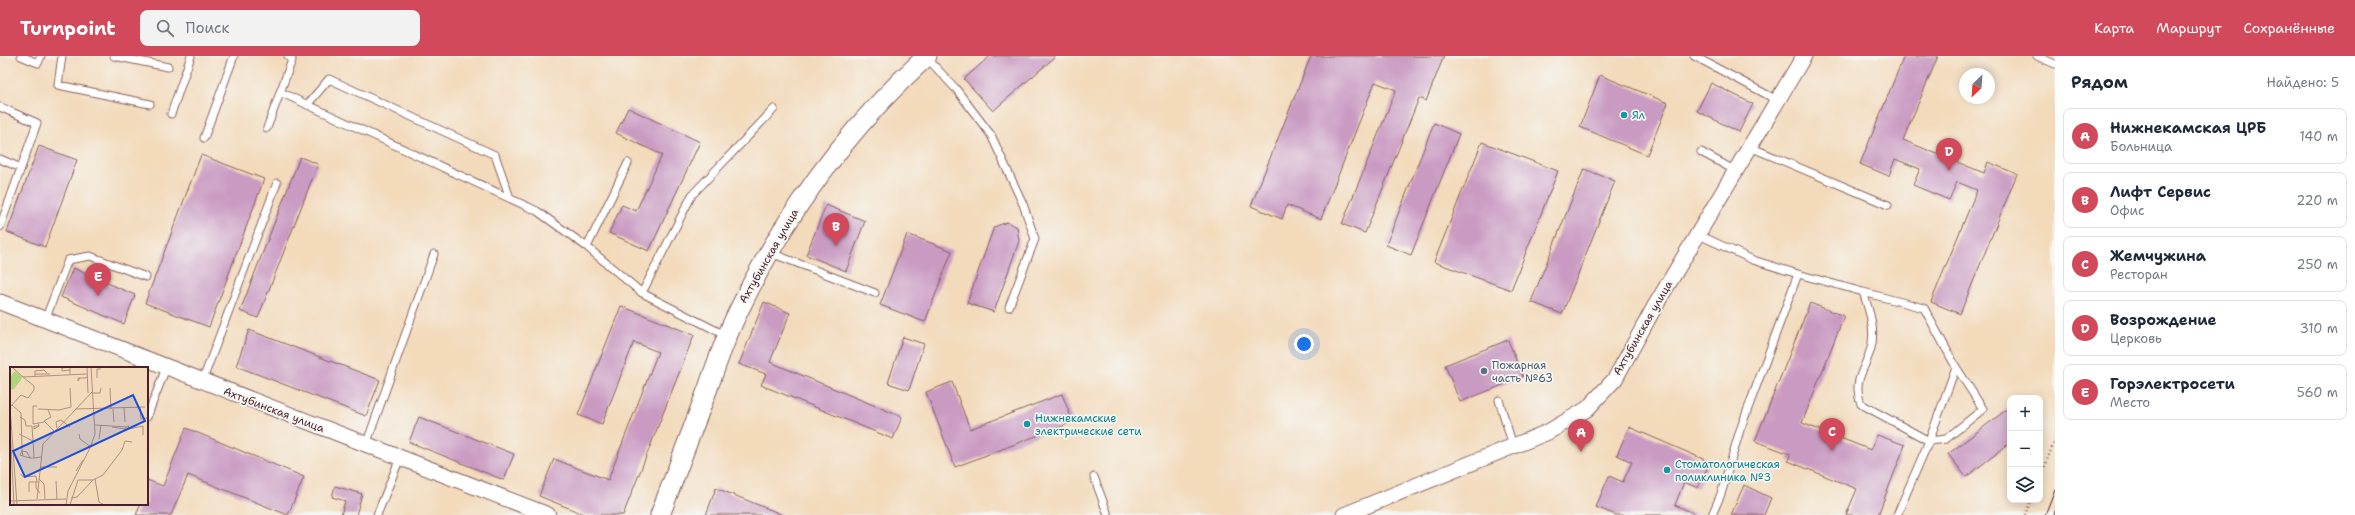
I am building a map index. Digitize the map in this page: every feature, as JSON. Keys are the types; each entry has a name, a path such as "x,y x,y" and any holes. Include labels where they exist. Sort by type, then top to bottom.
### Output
{"street":[{"name":"Ахтубинская улица","path":"660,515 727,336 769,252 794,210 832,158 877,104 927,56"},
{"name":"Ахтубинская улица","path":"1345,515 1548,432 1587,409 1615,379 1655,306 1699,235 1804,56"},
{"name":"Ахтубинская улица","path":"0,302 202,382 548,515"}],"lane":[{"path":"21,56 38,63 41,56"},
{"path":"62,56 58,85 150,104"},
{"path":"114,56 151,59 168,67"},
{"path":"171,114 191,56"},
{"path":"204,138 234,56"},
{"path":"267,128 292,60 288,56"},
{"path":"927,56 956,89 991,135 1023,204 1035,239 1009,307"},
{"path":"1694,56 1777,100"},
{"path":"2037,56 2055,64"},
{"path":"307,104 329,79 495,155 510,198"},
{"path":"280,92 537,211 587,247 642,294 727,336"},
{"path":"0,107 37,123 21,168 3,208 0,227"},
{"path":"642,294 692,195 774,109"},
{"path":"1750,147 1888,205"},
{"path":"1701,152 1736,171"},
{"path":"0,159 21,168"},
{"path":"587,247 628,163"},
{"path":"202,382 277,183"},
{"path":"1699,235 1740,255 1798,274 1924,308 1956,367 1983,408 1946,439 1929,441 1861,404 1857,392 1860,376 1871,347 1872,319 1863,292"},
{"path":"769,252 874,294"},
{"path":"366,445 434,254"},
{"path":"45,320 68,260 90,256 146,277"},
{"path":"1712,515 1721,494 1740,430 1798,274"},
{"path":"1897,515 1929,441 1956,367"},
{"path":"148,413 166,368"},
{"path":"1499,400 1514,446"},
{"path":"377,515 400,458"},
{"path":"1094,477 1108,515"}],"path":[{"path":"2043,470 2055,440"},
{"path":"2025,515 2030,503"}],"building":[{"path":"990,56 1056,56 993,111 964,79"},
{"path":"1311,56 1444,56 1426,101 1419,98 1365,233 1342,224 1396,90 1375,82 1321,219 1287,205 1282,219 1251,206"},
{"path":"1904,56 1938,56 1903,140 1984,173 1988,162 2017,174 1960,314 1931,302 1977,190 1957,182 1949,200 1913,185 1920,169 1895,159 1889,176 1860,164"},
{"name":"Ял","path":"1600,75 1668,103 1647,155 1580,127"},
{"path":"1711,83 1753,104 1739,132 1697,111"},
{"path":"628,108 700,142 649,251 609,233 622,205 636,211 662,155 616,133"},
{"path":"1434,123 1459,134 1411,255 1386,245"},
{"path":"1482,142 1558,171 1511,290 1434,262"},
{"path":"39,146 77,160 45,247 7,232"},
{"path":"201,155 264,179 209,327 145,303"},
{"path":"300,157 318,164 258,318 240,311"},
{"path":"1584,169 1615,181 1562,314 1531,302"},
{"path":"826,205 865,221 846,271 806,255"},
{"path":"1007,222 1017,227 1019,241 994,312 967,303 994,227"},
{"path":"907,234 952,251 925,322 880,305"},
{"path":"73,268 135,295 124,324 61,297"},
{"path":"764,302 790,313 770,362 902,417 893,439 761,385 766,374 739,364"},
{"path":"1810,303 1844,316 1802,423 1871,450 1877,435 1905,445 1878,515 1846,515 1857,489 1788,461 1790,454 1755,441"},
{"path":"621,306 694,335 623,515 586,515 539,496 554,459 608,480 658,352 634,342 602,424 578,415"},
{"path":"249,330 380,380 366,416 236,366"},
{"path":"903,337 924,344 909,390 888,383"},
{"name":"Пожарная часть №63","path":"1508,340 1523,377 1460,402 1445,365"},
{"name":"Нижнекамские электрические сети","path":"952,382 970,429 1062,394 1073,422 955,467 926,392"},
{"path":"2007,409 2007,445 1966,477 1948,454"},
{"path":"419,417 514,454 504,480 409,442"},
{"name":"Стоматологическая поликлиника №3","path":"1629,427 1710,462 1698,488 1684,482 1675,505 1698,515 1616,515 1596,507 1609,476 1623,482 1632,462 1617,455"},
{"path":"186,428 304,477 288,515 188,475 171,515 136,515 141,505 148,505 148,480 163,486"},
{"path":"1744,485 1771,498 1764,515 1731,515"},
{"path":"335,486 362,494 356,515 341,515 345,501 332,497"},
{"path":"716,488 781,514 781,515 706,515"}],"tram line":[{"path":"2045,515 2055,489"},
{"path":"2054,515 2055,511"}],"place":[{"name":"Ял","path":"1624,115"},
{"name":"Возрождение","path":"1949,171"},
{"name":"Лифт Сервис","path":"836,246"},
{"name":"Горэлектросети","path":"98,296"},
{"name":"Пожарная часть №63","path":"1484,371"},
{"name":"Нижнекамские электрические сети","path":"1027,424"},
{"name":"Жемчужина","path":"1832,451"},
{"name":"Нижнекамская ЦРБ","path":"1581,452"},
{"name":"Стоматологическая поликлиника №3","path":"1667,470"}]}
